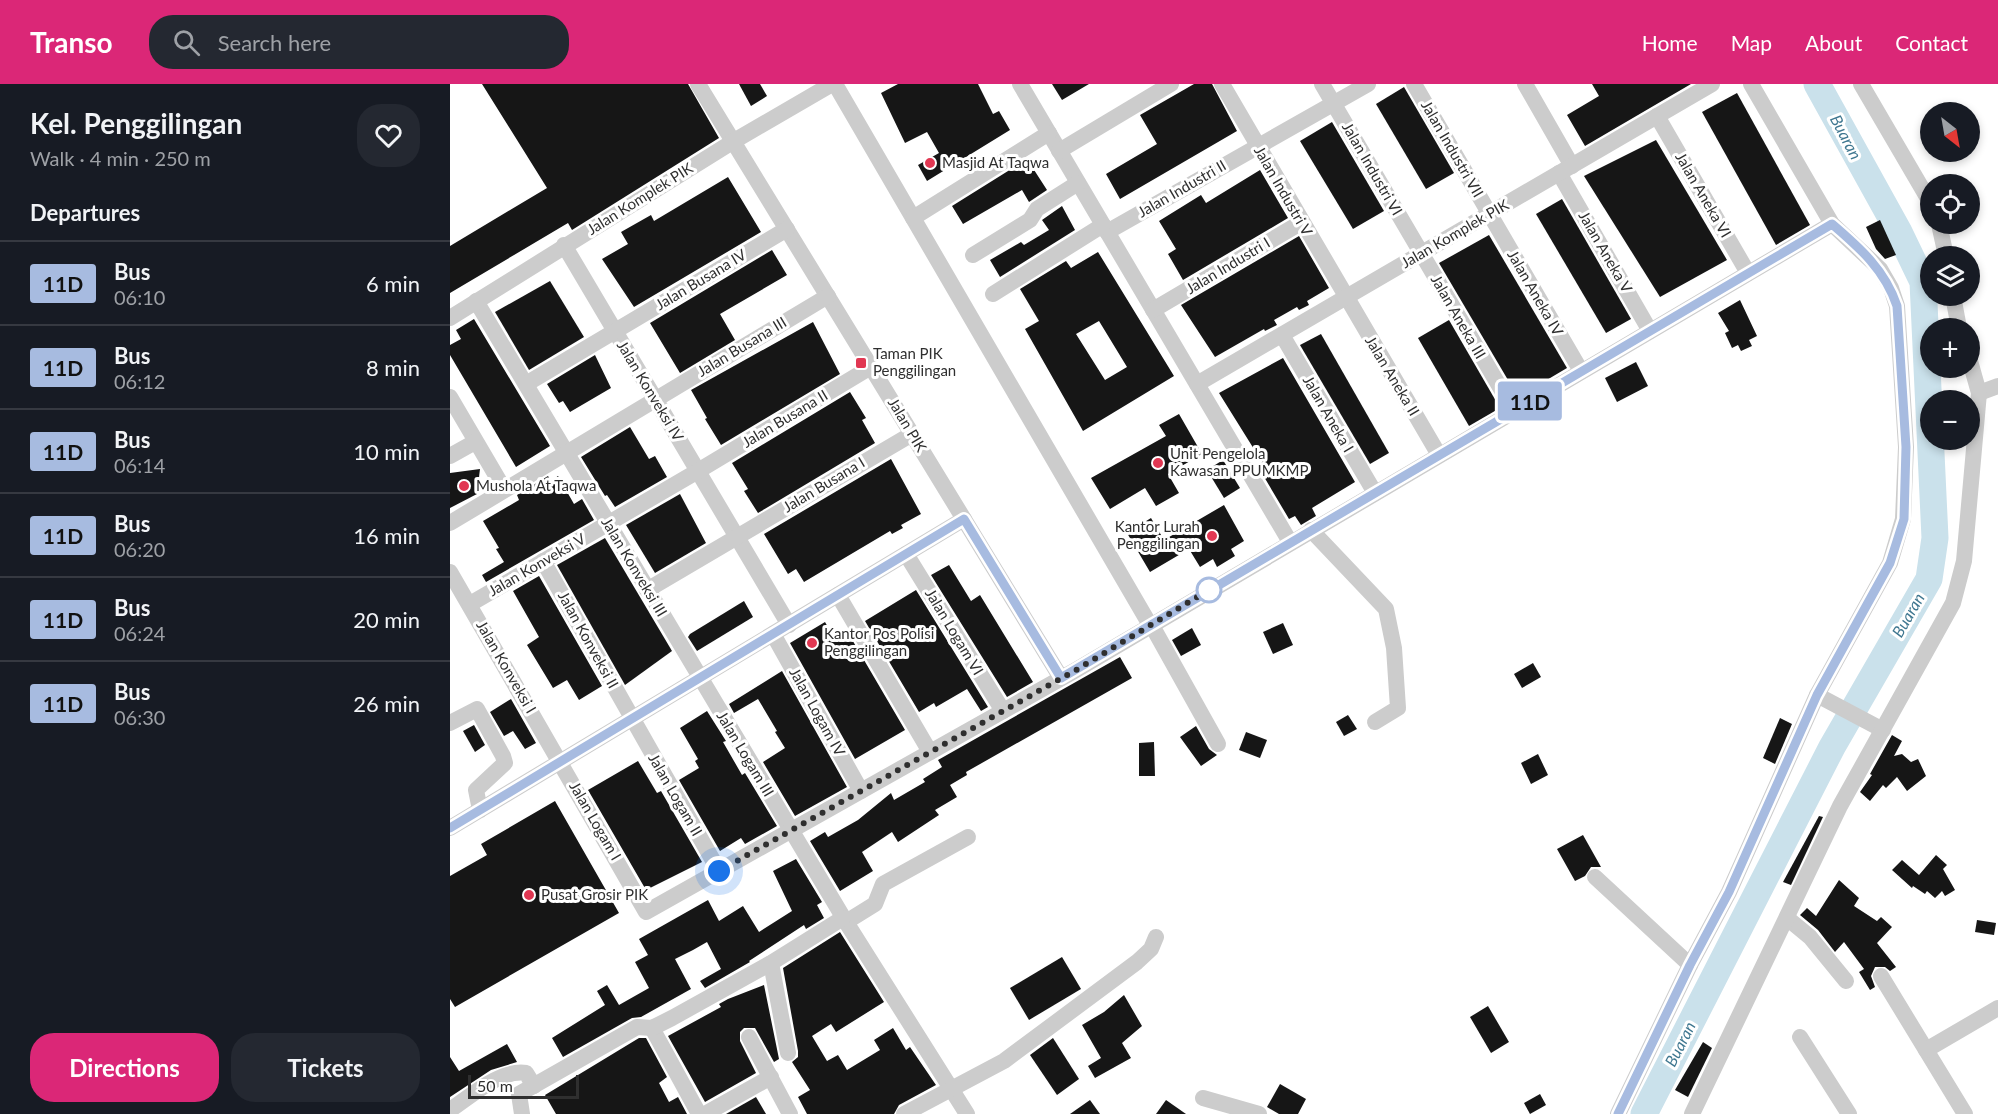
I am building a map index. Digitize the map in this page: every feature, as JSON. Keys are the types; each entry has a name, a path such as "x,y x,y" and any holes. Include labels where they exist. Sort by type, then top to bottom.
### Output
{"street":[{"name":"Jalan PIK","path":"698,84 1061,678"},
{"name":"Jalan Komplek PIK","path":"450,318 779,113 833,84"},
{"path":"833,84 1218,744"},
{"path":"1020,84 1290,542"},
{"path":"1059,151 1172,84"},
{"name":"Jalan Industri V","path":"1222,84 1346,298"},
{"name":"Jalan Industri VI","path":"1322,84 1421,254"},
{"path":"1257,147 1368,84"},
{"name":"Jalan Industri VII","path":"1414,84 1490,214"},
{"name":"Jalan Aneka V","path":"1525,84 1565,169 1650,331"},
{"name":"Jalan Komplek PIK","path":"1197,384 1712,84"},
{"path":"1618,1114 1690,965 1729,892 1821,698 1890,563 1904,519 1906,447 1897,306 1891,288 1880,269 1832,224 1751,84"},
{"path":"1861,84 1920,185"},
{"name":"Jalan Aneka VI","path":"1657,116 1748,273"},
{"path":"913,218 1049,133"},
{"name":"Jalan Industri II","path":"993,294 1105,228 1257,147"},
{"path":"973,255 1030,220 1037,209 1078,183"},
{"name":"Jalan Aneka IV","path":"1490,214 1581,371"},
{"name":"Jalan Industri I","path":"1153,310 1302,222"},
{"path":"719,871 1076,670 1150,624 1832,224"},
{"name":"Jalan Busana IV","path":"526,384 787,229"},
{"name":"Jalan Konveksi IV","path":"564,245 789,625"},
{"name":"Jalan Aneka III","path":"1421,254 1514,411"},
{"name":"Jalan Busana III","path":"450,523 828,296"},
{"name":"Jalan Aneka II","path":"1346,298 1439,455"},
{"name":"Jalan Konveksi III","path":"476,301 699,678"},
{"name":"Jalan Aneka I","path":"1282,335 1375,493"},
{"name":"Jalan Busana II","path":"698,471 871,367"},
{"path":"1980,393 1998,386"},
{"path":"450,397 504,489"},
{"name":"Jalan Busana I","path":"737,537 912,434"},
{"path":"450,456 476,442"},
{"path":"1692,1114 1879,728 1953,603 1964,561 1974,450"},
{"name":"Jalan Konveksi V","path":"470,604 698,471"},
{"path":"450,828 964,519"},
{"path":"1311,530 1386,609 1394,648 1398,708 1375,722"},
{"path":"647,590 737,537"},
{"name":"Jalan Logam VI","path":"906,554 1003,711"},
{"name":"Jalan Konveksi II","path":"543,561 632,719"},
{"name":"Jalan Konveksi I","path":"450,572 561,761"},
{"path":"838,595 930,752"},
{"name":"Jalan Logam IV","path":"773,634 861,791"},
{"name":"Jalan Logam III","path":"699,678 845,920 967,1114"},
{"path":"1821,698 1879,728"},
{"path":"450,723 477,709 503,756 505,763 501,769 476,790 480,810"},
{"name":"Jalan Logam II","path":"632,719 719,871"},
{"name":"Jalan Logam I","path":"561,761 646,912 719,871"},
{"path":"522,1114 519,1094 637,1027 652,1028 875,904 878,891 883,884 968,837"},
{"path":"1595,877 1690,965"},
{"path":"1787,918 1810,938 1846,981"},
{"path":"909,1113 950,1088 1004,1061 1026,1046 1137,962 1151,949 1156,937"},
{"path":"771,963 788,1053"},
{"path":"1881,976 1965,1114"},
{"path":"1926,1050 1998,1008"},
{"path":"652,1028 699,1114"},
{"path":"749,1037 790,1114"},
{"path":"1800,1037 1849,1114"},
{"path":"450,1110 499,1078 518,1071 526,1072 534,1086"},
{"path":"705,1114 771,1077"},
{"path":"1203,1098 1259,1114"}],"building":[{"path":"482,84 688,84 719,138 572,230 568,223 450,293 450,246 547,188"},
{"path":"739,84 760,84 767,96 751,106"},
{"path":"898,84 978,84 993,114 999,111 1010,130 927,181 918,165 939,153 927,132 905,143 881,93"},
{"path":"1052,84 1089,84 1062,100"},
{"path":"1194,84 1212,84 1237,131 1120,199 1106,174 1157,144 1140,115"},
{"path":"1592,84 1691,84 1585,146 1567,115 1599,96"},
{"path":"1404,87 1454,173 1426,189 1376,104"},
{"path":"1737,93 1810,225 1776,245 1702,112"},
{"path":"1332,122 1384,211 1353,229 1300,141"},
{"path":"1656,140 1727,260 1660,297 1584,176"},
{"path":"1027,159 1047,190 1029,202 1022,190 963,224 952,206"},
{"path":"1260,170 1288,218 1183,280 1168,254 1176,249 1159,221 1201,195 1206,203"},
{"path":"728,177 761,232 634,307 602,259 628,244 621,232 651,215 654,221"},
{"path":"1562,199 1631,319 1606,333 1536,214"},
{"path":"1062,206 1075,230 1000,277 990,260 1021,242 1024,245 1049,230 1042,220"},
{"path":"1880,220 1896,255 1885,259 1876,249 1866,227"},
{"path":"1489,235 1567,368 1518,397 1439,263"},
{"path":"1299,236 1329,288 1307,301 1309,305 1299,310 1297,307 1274,320 1277,325 1265,331 1264,329 1215,357 1181,305"},
{"path":"772,250 787,275 720,314 735,340 680,373 650,323"},
{"path":"1098,252 1174,376 1083,431 1025,329 1039,321 1020,289 1066,261 1071,268","holes":["1099,321 1127,367 1105,380 1076,334"]},
{"path":"550,281 584,337 529,370 495,312"},
{"path":"1740,300 1757,336 1749,340 1752,346 1741,351 1738,345 1732,348 1725,333 1729,331 1718,313"},
{"path":"474,319 550,446 516,467 450,355 450,345 461,339 456,330"},
{"path":"1449,320 1500,408 1469,426 1418,338"},
{"path":"813,322 840,374 721,445 691,390"},
{"path":"1321,334 1389,453 1370,464 1300,345"},
{"path":"595,355 611,388 570,412 563,401 559,403 547,384"},
{"path":"1283,358 1355,482 1312,508 1316,516 1301,525 1295,516 1289,519 1257,465 1262,462 1219,393"},
{"path":"1636,362 1648,386 1617,402 1605,378"},
{"path":"850,392 866,418 862,420 875,443 758,513 744,491 748,489 732,463"},
{"name":"Unit Pengelola Kawasan PPUMKMP","path":"1179,414 1202,454 1168,474 1179,493 1156,506 1145,488 1110,509 1091,478 1166,436 1159,425"},
{"path":"630,427 649,459 655,456 667,477 615,507 607,495 605,496 581,457"},
{"path":"891,459 921,514 901,525 903,528 892,534 890,531 804,582 796,569 788,574 764,534"},
{"path":"1223,460 1240,488 1224,498 1207,470"},
{"name":"Mushola At Taqwa","path":"480,469 477,494 450,508 450,473"},
{"path":"548,476 551,481 558,476 574,504 582,499 594,520 486,582 482,575 504,562 496,549 499,548 483,521 519,500 517,495"},
{"path":"680,494 706,543 655,573 626,525"},
{"path":"1224,505 1244,541 1231,549 1235,556 1217,567 1213,559 1200,567 1189,549 1150,572 1127,533 1151,518 1164,540"},
{"path":"605,538 672,651 625,685 557,565"},
{"path":"949,565 971,601 980,595 1033,682 1007,697 931,575"},
{"path":"539,576 602,686 579,700 567,680 553,688 527,645 539,637 513,591"},
{"path":"916,590 988,707 981,711 967,689 936,707 934,703 919,712 865,621"},
{"path":"744,601 753,617 697,651 688,637 690,634"},
{"path":"825,622 834,638 847,631 905,730 855,759 790,643"},
{"path":"1283,623 1293,645 1273,654 1263,632"},
{"path":"1192,628 1201,645 1181,656 1172,640"},
{"path":"1120,657 1132,678 966,772 967,775 950,785 957,797 935,810 939,815 898,842 892,832 862,852 873,871 840,891 810,841 825,832 828,837 858,820 891,793 894,800 925,782 923,779 942,767 938,760"},
{"path":"1533,663 1541,677 1522,688 1514,674"},
{"path":"782,671 847,787 795,816 763,762 785,748 775,732 777,731 758,699 734,713 729,704"},
{"path":"511,699 536,743 525,749 513,731 504,736 490,712"},
{"path":"707,711 726,741 723,742 742,775 745,773 777,826 745,844 741,838 720,851 679,780 699,768 695,761 698,759 680,728"},
{"path":"1348,715 1357,729 1344,736 1336,722"},
{"path":"1780,718 1792,724 1775,764 1763,758"},
{"path":"474,725 485,745 475,752 463,731"},
{"path":"1196,726 1209,749 1217,755 1201,766 1180,737"},
{"path":"1246,732 1267,740 1260,758 1239,750"},
{"path":"1892,735 1902,741 1894,756 1902,754 1911,762 1918,759 1926,776 1907,791 1897,777 1886,788 1883,785 1870,801 1860,792 1872,775 1870,774"},
{"path":"1154,742 1155,776 1139,776 1139,743"},
{"path":"1538,754 1548,775 1531,784 1521,763"},
{"path":"638,761 657,793 661,791 702,862 646,890 588,790"},
{"name":"Pusat Grosir PIK","path":"555,801 619,913 455,1007 450,999 450,876 487,855 481,844"},
{"path":"1819,816 1823,817 1791,885 1783,882"},
{"path":"1583,835 1601,867 1591,867 1585,876 1575,881 1557,849"},
{"path":"1936,855 1947,865 1943,869 1955,890 1945,896 1942,891 1935,898 1927,891 1925,894 1913,886 1912,888 1892,870 1902,860 1919,875"},
{"path":"796,859 822,902 817,905 824,918 806,929 804,925 750,962 705,988 700,981 721,969 707,942 675,959 691,989 641,1017 632,1018 563,1057 552,1038 605,1005 597,991 607,985 619,1005 649,988 635,962 648,955 639,939 708,900 719,921 743,906 759,932 792,911 773,871"},
{"path":"1839,880 1859,898 1854,906 1877,921 1881,917 1892,927 1877,943 1896,967 1890,971 1885,967 1875,967 1871,976 1875,987 1870,990 1859,972 1864,969 1844,942 1835,952 1818,930 1800,915 1807,908 1816,916"},
{"path":"1977,920 1996,923 1994,935 1975,932"},
{"path":"840,932 884,1002 836,1032 831,1024 812,1036 827,1061 838,1055 847,1070 880,1050 874,1040 893,1028 906,1050 910,1047 936,1085 899,1105 894,1114 807,1114 798,1097 810,1090 792,1062 798,1057 798,1051 783,968"},
{"path":"1062,957 1081,989 1029,1020 1010,988"},
{"path":"764,985 779,1059 774,1062 755,1028 744,1028 740,1032 740,1041 756,1073 705,1102 668,1036 721,1007 719,1004 728,999"},
{"path":"1124,995 1142,1026 1122,1043 1131,1058 1095,1078 1088,1066 1101,1058 1082,1025 1104,1012"},
{"path":"1488,1006 1509,1042 1491,1053 1470,1017"},
{"path":"639,1038 646,1038 667,1077 659,1083 669,1102 678,1097 687,1114 556,1114 545,1095"},
{"path":"1053,1038 1079,1079 1057,1095 1030,1055"},
{"path":"1703,1042 1712,1048 1688,1097 1675,1090"},
{"path":"507,1044 517,1062 491,1070 450,1097 450,1057 459,1071"},
{"path":"1280,1084 1306,1099 1298,1114 1279,1114 1267,1107"},
{"path":"1540,1094 1546,1105 1530,1114 1524,1103"},
{"path":"756,1097 766,1114 726,1114"},
{"path":"1090,1100 1100,1114 1070,1114"},
{"path":"1166,1100 1186,1114 1156,1114"}],"waterway":[{"name":"Buaran","path":"1644,1114 1832,747 1929,579 1935,538 1923,282 1899,232 1817,84"}],"bus line":[{"name":"11D","path":"450,828 964,519 1061,678 1832,224 1856,244 1880,269 1891,288 1897,306 1906,447 1904,519 1890,563 1817,695 1729,892 1690,965 1618,1114"}],"place":[{"name":"Masjid At Taqwa","path":"930,163"},
{"name":"Taman PIK Penggilingan","path":"861,363"},
{"name":"Unit Pengelola Kawasan PPUMKMP","path":"1158,463"},
{"name":"Mushola At Taqwa","path":"464,486"},
{"name":"Kantor Lurah Penggilingan","path":"1212,536"},
{"name":"Kantor Pos Polisi Penggilingan","path":"812,643"},
{"name":"Pusat Grosir PIK","path":"529,895"}],"route":[{"path":"719,871 1076,670 1209,590"}]}
